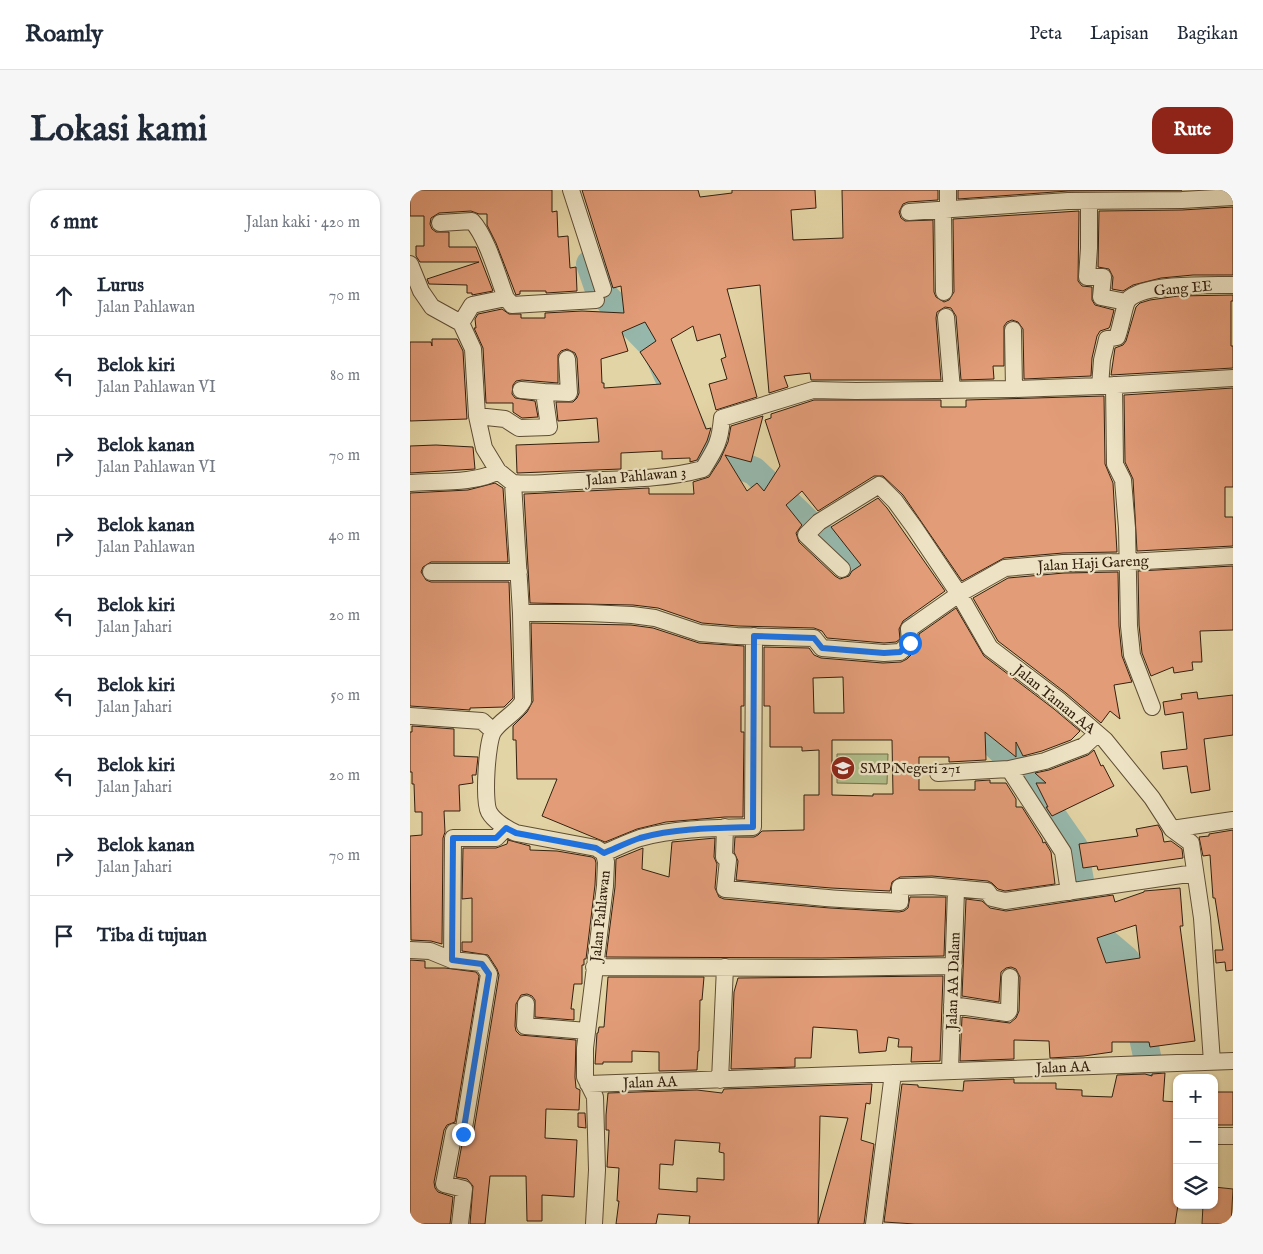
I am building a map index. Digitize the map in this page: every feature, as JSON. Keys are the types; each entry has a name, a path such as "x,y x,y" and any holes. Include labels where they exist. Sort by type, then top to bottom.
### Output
{"street":[{"path":"440,222 472,222 474,224 484,240 506,298 512,305 600,294 571,190"},
{"path":"944,292 948,190"},
{"path":"909,212 1068,202 1233,197"},
{"path":"1088,202 1089,248 1087,277 1103,277 1100,297 1130,298 1117,336 1108,339 1102,360 1107,385 1115,464 1123,480 1128,562 1128,626 1132,655 1152,707"},
{"path":"410,264 421,291 432,307 461,323 473,349 477,416 484,448 498,471 513,483 521,613 523,701 519,708 493,731 482,721 410,716"},
{"name":"Gang EE","path":"1130,298 1140,292 1182,286 1233,285"},
{"path":"461,323 472,305 506,298"},
{"path":"946,316 952,390 1014,389 1233,378"},
{"path":"1013,330 1014,389"},
{"path":"521,390 569,393 568,358"},
{"name":"Jalan Pahlawan 3","path":"513,483 535,485 577,481 621,480 684,474 703,469 717,448 722,418 813,390 952,390"},
{"path":"477,416 505,419 519,428 549,428 544,392"},
{"path":"410,483 478,478 498,471"},
{"name":"Jalan Taman AA","path":"842,569 806,535 819,522 879,485 895,501 914,527 959,594 990,648 1060,701 1105,740 1146,791 1172,829 1191,843 1202,918 1212,1062"},
{"name":"Jalan Haji Gareng","path":"959,594 1005,568 1063,562 1128,562 1233,556"},
{"path":"431,572 519,572"},
{"path":"521,613 632,615 655,618 700,634 814,638 822,648 884,653 900,652 909,636 959,594"},
{"path":"604,853 639,838 657,834 725,827 753,827 754,636"},
{"name":"Jalan Pahlawan","path":"493,731 488,748 486,797 488,812 506,828 516,833 596,848 604,853 606,862 605,886 587,1031 586,1077 595,1097 597,1170 594,1224"},
{"path":"938,773 1009,769 1045,761 1084,746 1098,734"},
{"path":"1009,769 1063,852 1068,892"},
{"path":"1172,829 1233,820"},
{"path":"725,827 724,857 728,860 726,889 753,892 778,892 808,897 900,902 900,887 931,886 987,892 992,898 1005,901 1195,873"},
{"path":"452,960 453,838 496,838 506,828"},
{"name":"Jalan AA Dalam","path":"950,1071 956,890"},
{"path":"410,950 430,951 452,960 482,964 489,974 463,1134 454,1132 444,1184 464,1189 460,1224"},
{"path":"594,967 725,966 822,968 954,966"},
{"path":"720,1080 725,966"},
{"path":"952,1005 1007,1013 1009,1011 1010,977"},
{"path":"526,1004 525,1026 587,1031"},
{"name":"Jalan AA","path":"588,1084 1233,1061"},
{"path":"874,1224 893,1073"},
{"path":"1218,1136 1233,1136"}],"green space":[{"path":"837,754 888,754 887,784 837,783"}],"building":[{"path":"410,190 552,190 552,212 557,211 558,237 568,236 570,268 576,267 577,291 546,293 546,291 520,291 520,294 516,295 487,225 487,214 471,211 439,213 431,218 430,224 436,232 449,232 449,247 476,247 493,291 472,295 472,293 467,293 467,285 429,284 427,279 479,262 420,262 416,256 416,246 424,246 424,216 410,216"},
{"path":"582,190 698,190 700,197 732,193 732,190 815,190 816,208 791,210 793,240 843,238 842,190 938,190 938,200 908,202 903,204 899,212 901,218 905,221 933,220 934,292 936,297 944,302 949,300 954,292 953,219 1079,211 1078,281 1082,286 1092,287 1092,300 1095,305 1114,310 1109,328 1100,331 1097,336 1092,358 1091,376 1024,379 1023,329 1018,322 1012,320 1004,326 1004,366 993,366 994,379 961,380 956,316 951,308 945,307 937,312 936,318 941,380 811,380 810,373 784,376 788,387 769,393 760,285 727,289 757,397 716,410 709,384 727,379 721,359 726,357 720,334 697,341 693,326 671,339 706,429 711,428 707,441 697,460 690,462 690,458 662,459 662,451 621,453 621,469 517,473 516,445 599,442 597,418 558,421 556,402 573,402 579,393 577,358 575,353 567,349 561,351 558,355 558,383 522,380 516,381 513,385 512,394 515,398 535,401 538,417 522,418 513,412 513,403 486,403 483,348 474,328 476,328 475,319 478,314 502,309 509,314 521,314 521,318 545,318 545,313 582,311 624,313 621,286 613,288","holes":["645,322 656,341 640,352 661,384 604,388 601,359 628,351 622,332"]},
{"path":"958,190 1182,190 1068,191 958,199"},
{"path":"1233,207 1233,275 1193,275 1161,278 1133,285 1123,291 1112,289 1113,277 1109,269 1098,267 1099,211"},
{"path":"1233,295 1233,301 1231,301 1231,346 1233,346 1233,368 1111,375 1115,348 1123,345 1126,341 1136,307 1140,303 1178,296"},
{"path":"432,339 457,339 463,351 467,419 410,421 410,342 431,342 432,346"},
{"path":"1233,388 1233,487 1225,487 1225,517 1233,517 1233,546 1137,551 1133,479 1125,462 1124,395"},
{"path":"1104,396 1105,464 1113,483 1117,552 1063,553 1004,558 962,581 903,495 883,476 874,476 818,511 802,491 786,505 802,525 796,533 799,542 840,579 849,576 852,571 861,565 831,527 878,498 887,508 945,591 903,621 899,629 900,639 896,642 884,643 827,638 822,631 814,628 702,623 658,608 633,605 530,603 524,494 649,488 649,494 694,494 693,482 709,477 720,460 728,442 731,426 763,416 751,462 725,455 747,491 757,483 764,491 780,466 765,420 771,418 771,414 814,400 941,400 941,407 966,407 966,400"},
{"path":"410,446 473,447 475,469 410,473"},
{"path":"495,483 503,488 508,562 431,562 423,567 421,572 426,580 431,582 509,582 513,698 504,707 470,708 470,710 410,706 410,493 468,490"},
{"path":"1233,566 1233,630 1200,631 1202,662 1192,662 1193,670 1174,673 1173,667 1151,676 1142,653 1139,625 1138,571"},
{"path":"1118,572 1119,626 1122,656 1132,682 1114,685 1120,719 1110,711 1101,723 1066,693 998,641 973,598 1008,578 1064,573"},
{"path":"956,608 984,656 1080,731 1071,740 1023,756 1016,742 1016,757 985,732 986,760 949,762 949,757 919,757 919,790 975,790 975,781 990,780 990,783 1006,783 1016,799 1016,807 1022,807 1043,843 1045,842 1051,852 1055,884 1005,891 998,889 988,881 932,876 900,877 892,882 890,891 736,880 738,861 734,852 735,837 754,837 762,831 804,830 804,795 819,795 819,750 802,751 802,747 770,747 770,706 764,706 764,647 809,648 814,655 821,658 883,663 901,662 907,659 919,647 919,634","holes":["843,677 844,713 814,713 813,678","832,740 892,740 893,794 873,794 873,796 832,795"]},
{"path":"531,623 631,625 653,628 699,643 744,646 744,706 741,706 741,732 744,732 743,817 666,822 637,829 605,842 542,816 557,779 517,779 516,740 513,740 513,726 527,712 533,701"},
{"path":"1197,692 1198,699 1233,695 1233,735 1204,739 1210,790 1191,793 1187,766 1163,769 1161,752 1187,749 1183,712 1165,715 1163,702 1182,699 1181,694"},
{"path":"412,726 454,729 454,756 478,757 476,775 472,775 473,783 459,785 460,811 444,811 442,944 431,941 411,940 410,836 422,835 422,812 415,812 414,784 412,784 412,772 410,772 410,732 412,732"},
{"path":"1094,750 1101,766 1103,765 1114,786 1052,816 1036,783 1046,783 1035,773 1049,770 1088,755"},
{"path":"1158,825 1164,842 1171,841 1182,849 1183,858 1098,870 1097,866 1083,868 1079,844 1138,836 1136,829"},
{"path":"1233,830 1233,970 1226,971 1225,962 1216,963 1215,950 1223,950 1215,898 1213,898 1210,855 1203,856 1199,837"},
{"path":"715,838 714,857 717,864 715,888 719,897 724,899 899,912 908,908 910,897 946,897 944,956 822,958 606,957 615,887 616,859 643,848 642,869 669,877 672,842"},
{"path":"508,840 530,846 530,850 557,851 592,857 596,863 586,959 584,959 584,965 582,965 582,984 574,984 571,1009 574,1009 574,1020 535,1017 535,1000 527,994 521,995 516,1004 515,1026 516,1031 520,1035 576,1040 575,1077 576,1088 580,1090 579,1110 546,1109 545,1138 577,1140 574,1197 542,1195 542,1221 527,1221 526,1176 490,1176 485,1224 470,1224 473,1186 467,1179 456,1177 462,1144 470,1141 473,1136 499,975 488,955 462,951 462,942 472,942 472,898 462,899 463,848 496,848 507,844"},
{"path":"1180,888 1183,926 1180,926 1195,1041 1150,1047 1149,1042 1112,1042 1112,1052 1050,1058 1049,1041 1014,1040 1014,1059 960,1061 962,1017 1010,1023 1016,1018 1019,1011 1020,977 1016,969 1011,967 1001,972 999,1002 962,996 966,899 982,901 990,908 1006,911 1113,895 1115,902 1144,891","holes":["1136,925 1140,958 1106,963 1097,938"]},
{"path":"410,960 425,961 425,968 445,968 476,972 479,976 455,1122 447,1125 444,1130 434,1182 438,1192 453,1197 450,1224 410,1224"},
{"path":"943,976 940,1061 911,1062 912,1047 898,1047 899,1039 888,1037 886,1051 859,1053 857,1030 813,1027 811,1058 795,1058 795,1067 731,1069 734,992 738,978"},
{"path":"608,977 704,977 702,1000 700,1000 697,1070 659,1071 659,1052 632,1051 632,1062 603,1062 603,1064 595,1064 597,1033 599,1027 604,1027"},
{"path":"1165,1073 1163,1101 1173,1102 1173,1209 1177,1209 1175,1224 915,1224 884,1222 902,1084 963,1091 964,1081 1014,1079 1014,1083 1056,1083 1056,1089 1082,1090 1082,1096 1112,1097 1117,1075 1145,1074 1152,1076 1152,1074"},
{"path":"872,1084 870,1104 866,1103 861,1140 874,1144 864,1224 818,1224 689,1224 690,1216 658,1214 656,1224 616,1224 619,1201 617,1201 619,1168 607,1167 609,1130 606,1130 606,1115 608,1093 697,1090 722,1093 724,1089","holes":["820,1116 848,1118 818,1224","675,1140 720,1143 719,1152 724,1153 724,1180 697,1178 697,1192 659,1189 660,1164 673,1165"]},
{"path":"1218,1092 1233,1092 1233,1125 1218,1125"},
{"path":"578,1113 585,1113 586,1128 578,1127"},
{"path":"1218,1187 1233,1189 1231,1224 1202,1224 1203,1209 1218,1209"}],"waterway":[{"path":"590,264 599,290 656,349 668,376"},
{"path":"687,418 701,449 754,471 827,541 852,561 891,608 943,687 965,716 1015,763"},
{"path":"1028,781 1074,847 1080,881"},
{"path":"1084,905 1087,927 1126,960 1149,1065 1137,1110"}],"place":[{"name":"SMP Negeri 271","path":"843,768"}],"route":[{"path":"463,1134 489,974 482,964 452,960 453,838 496,838 506,828 516,833 596,848 604,853 639,838 657,834 709,828 753,827 754,636 814,638 822,648 884,653 900,652 910,643"}]}
